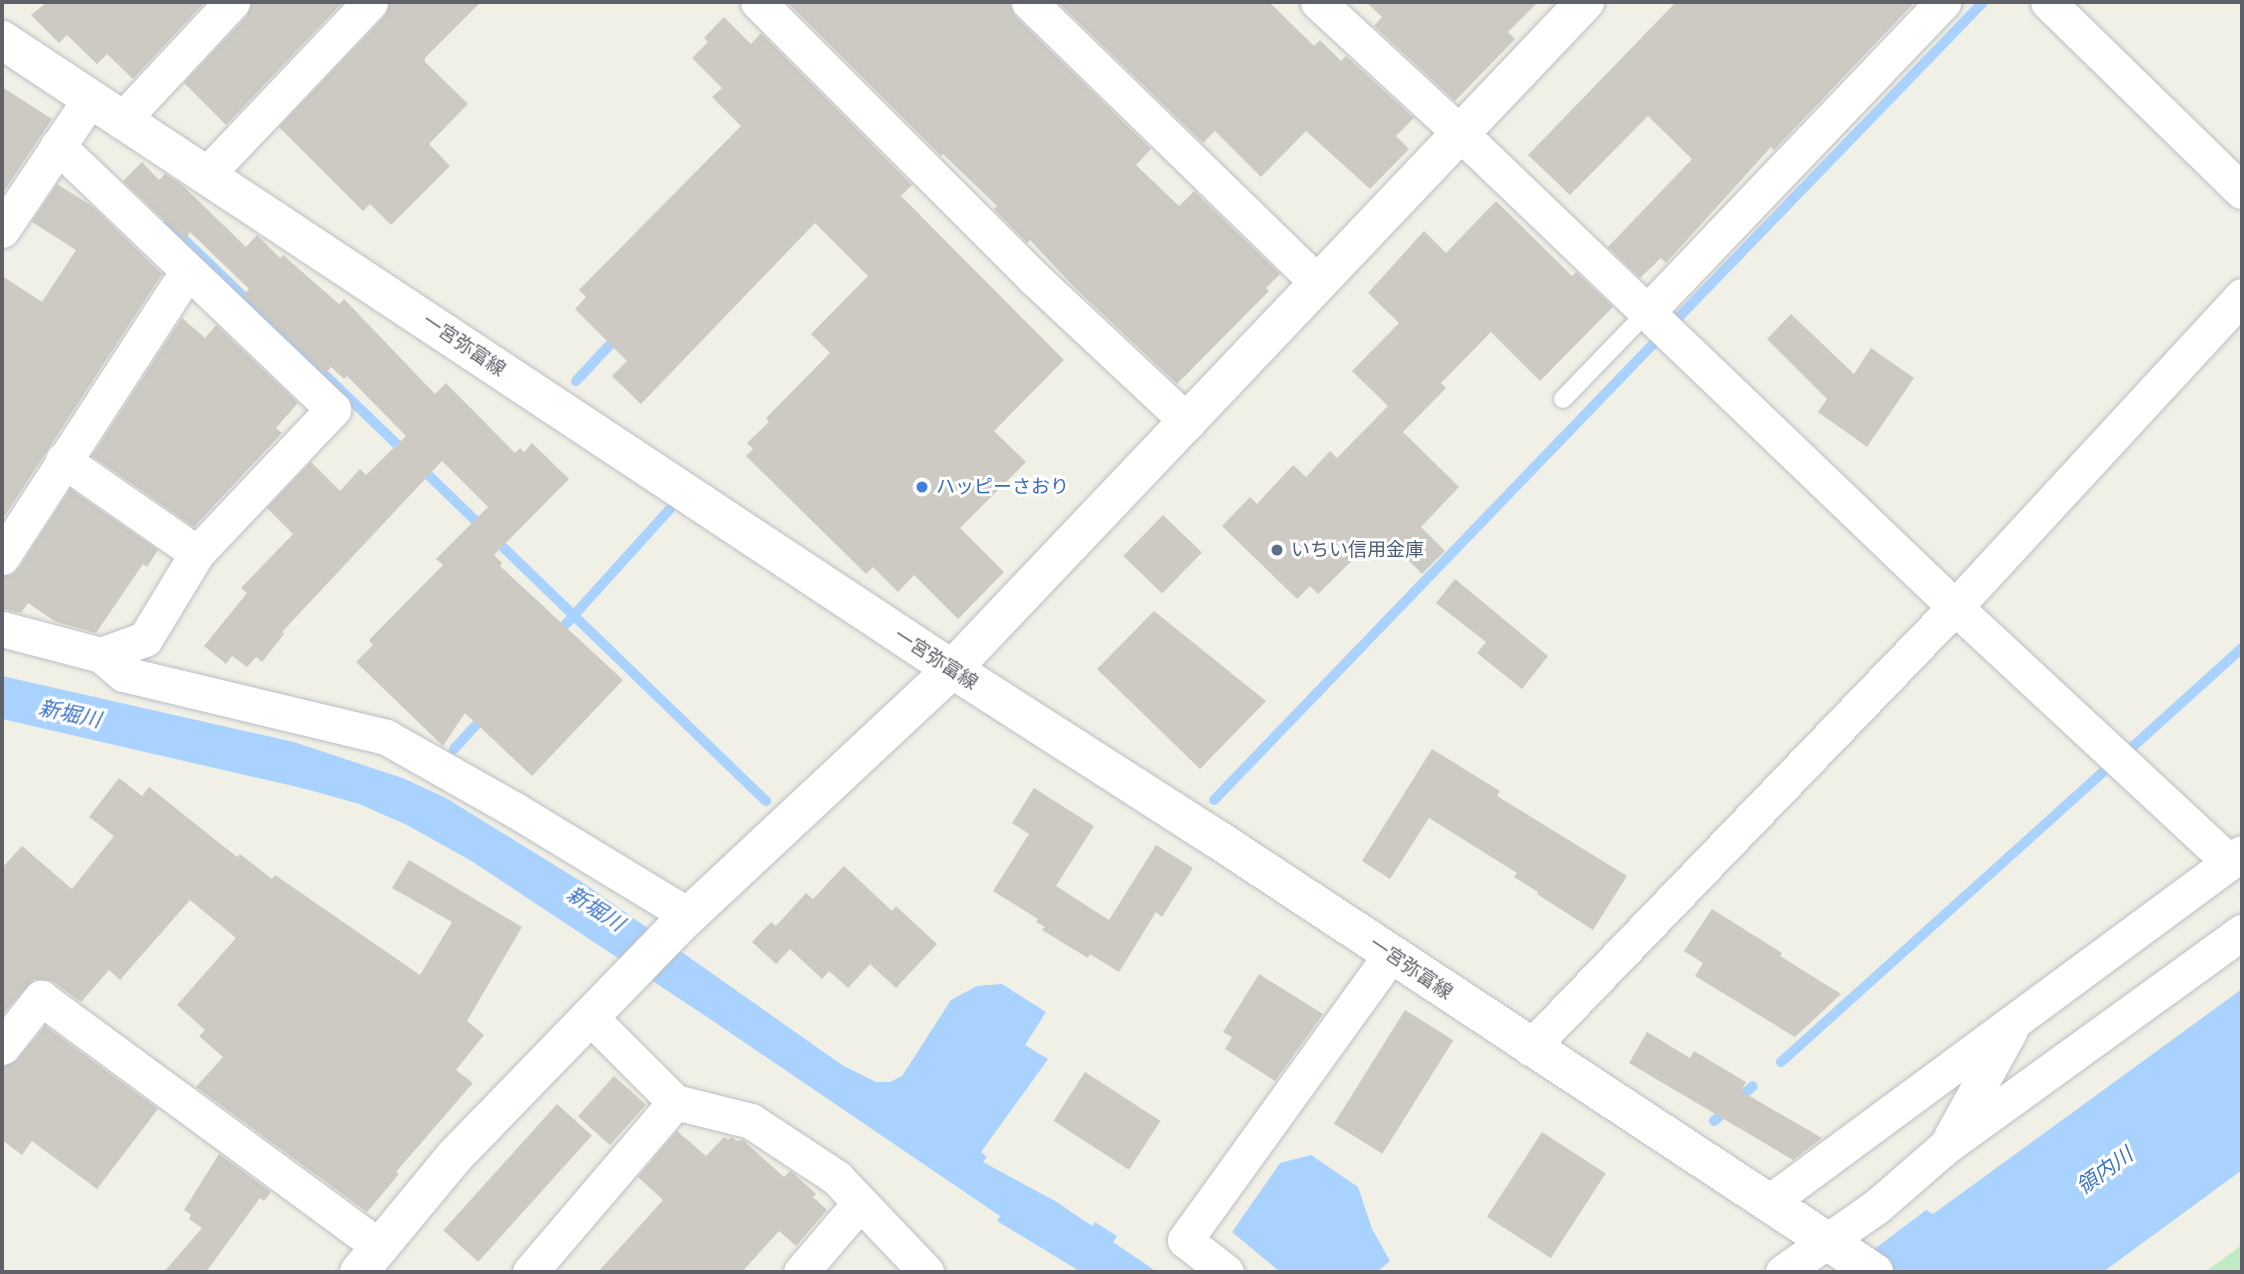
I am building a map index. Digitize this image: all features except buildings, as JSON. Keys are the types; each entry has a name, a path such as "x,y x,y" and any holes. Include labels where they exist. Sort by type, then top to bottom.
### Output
{"main road":[{"path":"369,1260 454,1157 685,920 952,669 1585,2"},
{"name":"一宮弥富線","path":"2,40 952,669 1874,1272"}],"street":[{"path":"121,121 232,2"},
{"path":"206,175 370,2"},
{"path":"758,2 1034,278 1188,422"},
{"path":"1029,2 1318,284"},
{"path":"1318,2 1460,133 1955,607 2236,857 1768,1203"},
{"path":"1647,312 1943,2"},
{"path":"2048,2 2242,191"},
{"path":"2,230 90,99"},
{"path":"58,146 333,409 197,553 145,639 101,654"},
{"path":"2,557 188,271"},
{"path":"1530,1048 1955,607 2242,296"},
{"path":"63,460 197,553"},
{"path":"2,629 101,654 124,674 386,737 515,810 685,920"},
{"path":"1783,1272 1831,1244 1945,1147 2242,932"},
{"path":"1226,1272 1185,1240 1391,954"},
{"path":"2,1047 41,998 369,1260"},
{"path":"590,1017 675,1102 751,1121 836,1177 926,1272"},
{"path":"1945,1147 2015,1021"},
{"path":"530,1272 675,1102"},
{"path":"801,1272 860,1203"}],"lane":[{"path":"1563,399 1647,312"}],"green space":[{"path":"2242,1245 2242,1270 2205,1272"}],"water":[{"name":"新堀川","path":"2,676 294,742 405,779 446,798 585,884 842,1065 876,1082 890,1082 902,1076 951,1000 977,986 1002,984 1046,1012 1025,1045 1048,1059 981,1152 987,1157 983,1162 1055,1201 1092,1226 1095,1222 1117,1236 1113,1242 1157,1272 1081,1272 997,1221 1000,1216 713,1021 473,862 407,825 359,804 306,789 2,719"},
{"name":"領内川","path":"2242,989 2242,1170 2103,1272 1844,1272 1926,1210 1933,1214"},
{"path":"1311,1155 1358,1187 1372,1229 1390,1261 1377,1272 1280,1272 1232,1232 1280,1163"}],"waterway":[{"path":"1678,318 1983,2"},
{"path":"168,224 406,453"},
{"path":"576,381 620,334"},
{"path":"1214,800 1652,345"},
{"path":"420,467 766,801"},
{"path":"556,635 669,510"},
{"path":"2128,751 2242,648"},
{"path":"454,749 485,715"},
{"path":"1781,1062 2103,772"},
{"path":"1714,1121 1753,1086"}],"place":[{"name":"ハッピーさおり","path":"922,487"},
{"name":"いちい信用金庫","path":"1277,550"}]}
